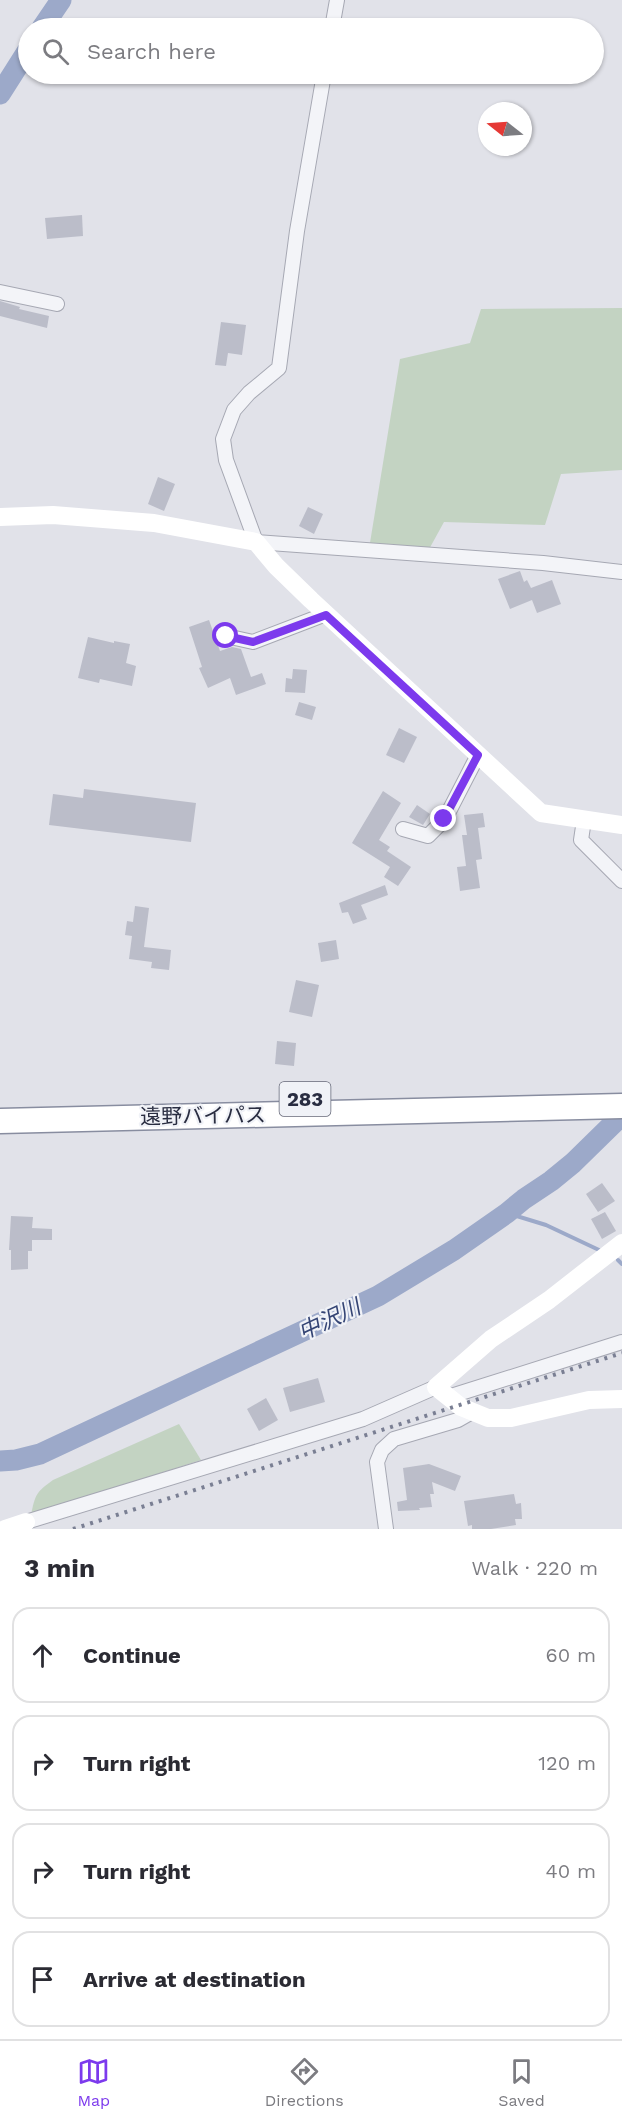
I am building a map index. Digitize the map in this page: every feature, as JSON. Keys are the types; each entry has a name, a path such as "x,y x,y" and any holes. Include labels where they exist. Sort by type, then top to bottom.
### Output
{"highway":[{"name":"遠野バイパス","path":"0,1106 97,1111 612,1100"},
{"name":"遠野バイパス","path":"0,1121 97,1111"}],"street":[{"path":"334,18 337,0"},
{"path":"322,84 297,231 279,368 249,393 234,410 224,439 226,460 256,542 276,566 326,615 541,813 622,825"},
{"path":"0,292 57,304"},
{"path":"0,517 53,515 154,523 256,542 543,563 622,572"},
{"path":"226,636 253,642 326,615"},
{"path":"403,829 428,836 444,819 478,755"},
{"path":"584,820 580,840 622,881"},
{"path":"442,1392 490,1340 549,1300 622,1243"},
{"path":"5,1529 363,1419 442,1392 622,1342"},
{"path":"442,1392 472,1412 488,1418 511,1418 589,1400 622,1399"},
{"path":"386,1529 377,1462 381,1450 394,1439 458,1420 472,1412"}],"green space":[{"path":"622,308 622,470 561,474 545,525 444,522 422,562 368,555 400,359 470,343 481,309"},
{"path":"179,1424 201,1460 31,1515 37,1494 53,1480"}],"building":[{"path":"82,215 83,236 47,239 45,218"},
{"path":"0,301 20,307 19,309 49,316 47,328 0,316"},
{"path":"221,322 246,325 242,355 228,353 226,366 215,365"},
{"path":"158,477 175,484 164,511 148,504"},
{"path":"308,507 323,514 314,534 299,526"},
{"path":"520,571 524,582 527,580 531,588 552,580 561,604 537,613 532,600 510,609 498,579"},
{"path":"209,620 220,651 232,647 241,649 251,677 262,673 266,684 236,695 230,678 208,688 199,668 202,667 189,627"},
{"path":"88,637 130,644 126,663 136,666 132,686 100,679 99,683 78,678"},
{"path":"293,669 307,670 305,693 285,692 286,678 292,679"},
{"path":"299,702 316,707 312,720 295,715"},
{"path":"399,728 417,737 404,763 386,755"},
{"path":"84,789 196,803 191,842 49,825 53,794 83,798"},
{"path":"383,791 401,803 379,840 390,847 387,851 411,867 398,886 384,877 390,867 352,843"},
{"path":"417,805 430,814 423,825 409,817"},
{"path":"483,813 485,827 478,828 482,859 476,860 480,888 460,891 457,867 466,866 462,835 467,835 464,815"},
{"path":"385,885 388,895 361,905 367,919 353,924 348,912 342,913 339,903"},
{"path":"135,906 149,908 144,947 171,950 169,970 151,968 152,962 129,959 132,936 125,935 127,921 133,922"},
{"path":"336,940 339,959 321,962 318,943"},
{"path":"296,980 319,985 312,1017 289,1012"},
{"path":"277,1041 296,1043 294,1066 275,1064"},
{"path":"602,1183 615,1201 598,1212 586,1194"},
{"path":"605,1212 616,1231 602,1239 591,1219"},
{"path":"11,1216 33,1217 32,1228 52,1229 52,1240 32,1240 32,1251 28,1251 28,1269 11,1270 11,1250 9,1250"},
{"path":"318,1378 325,1402 290,1412 283,1388"},
{"path":"266,1398 278,1420 259,1431 247,1409"},
{"path":"429,1464 461,1476 455,1491 432,1482 434,1494 430,1494 432,1507 398,1511 397,1502 407,1500 403,1468"},
{"path":"514,1494 516,1504 521,1503 522,1519 515,1519 516,1525 491,1529 472,1529 472,1525 468,1526 464,1501"}],"waterway":[{"path":"49,18 61,0"},
{"path":"0,94 18,66"},
{"name":"中沢川","path":"0,1461 40,1454 378,1296 454,1250 551,1181 622,1115"},
{"path":"507,1213 546,1225 599,1250"},
{"path":"618,1260 622,1264"}],"railway":[{"path":"73,1529 622,1353"}],"route":[{"path":"226,636 253,642 326,615 478,755 444,819"}]}
